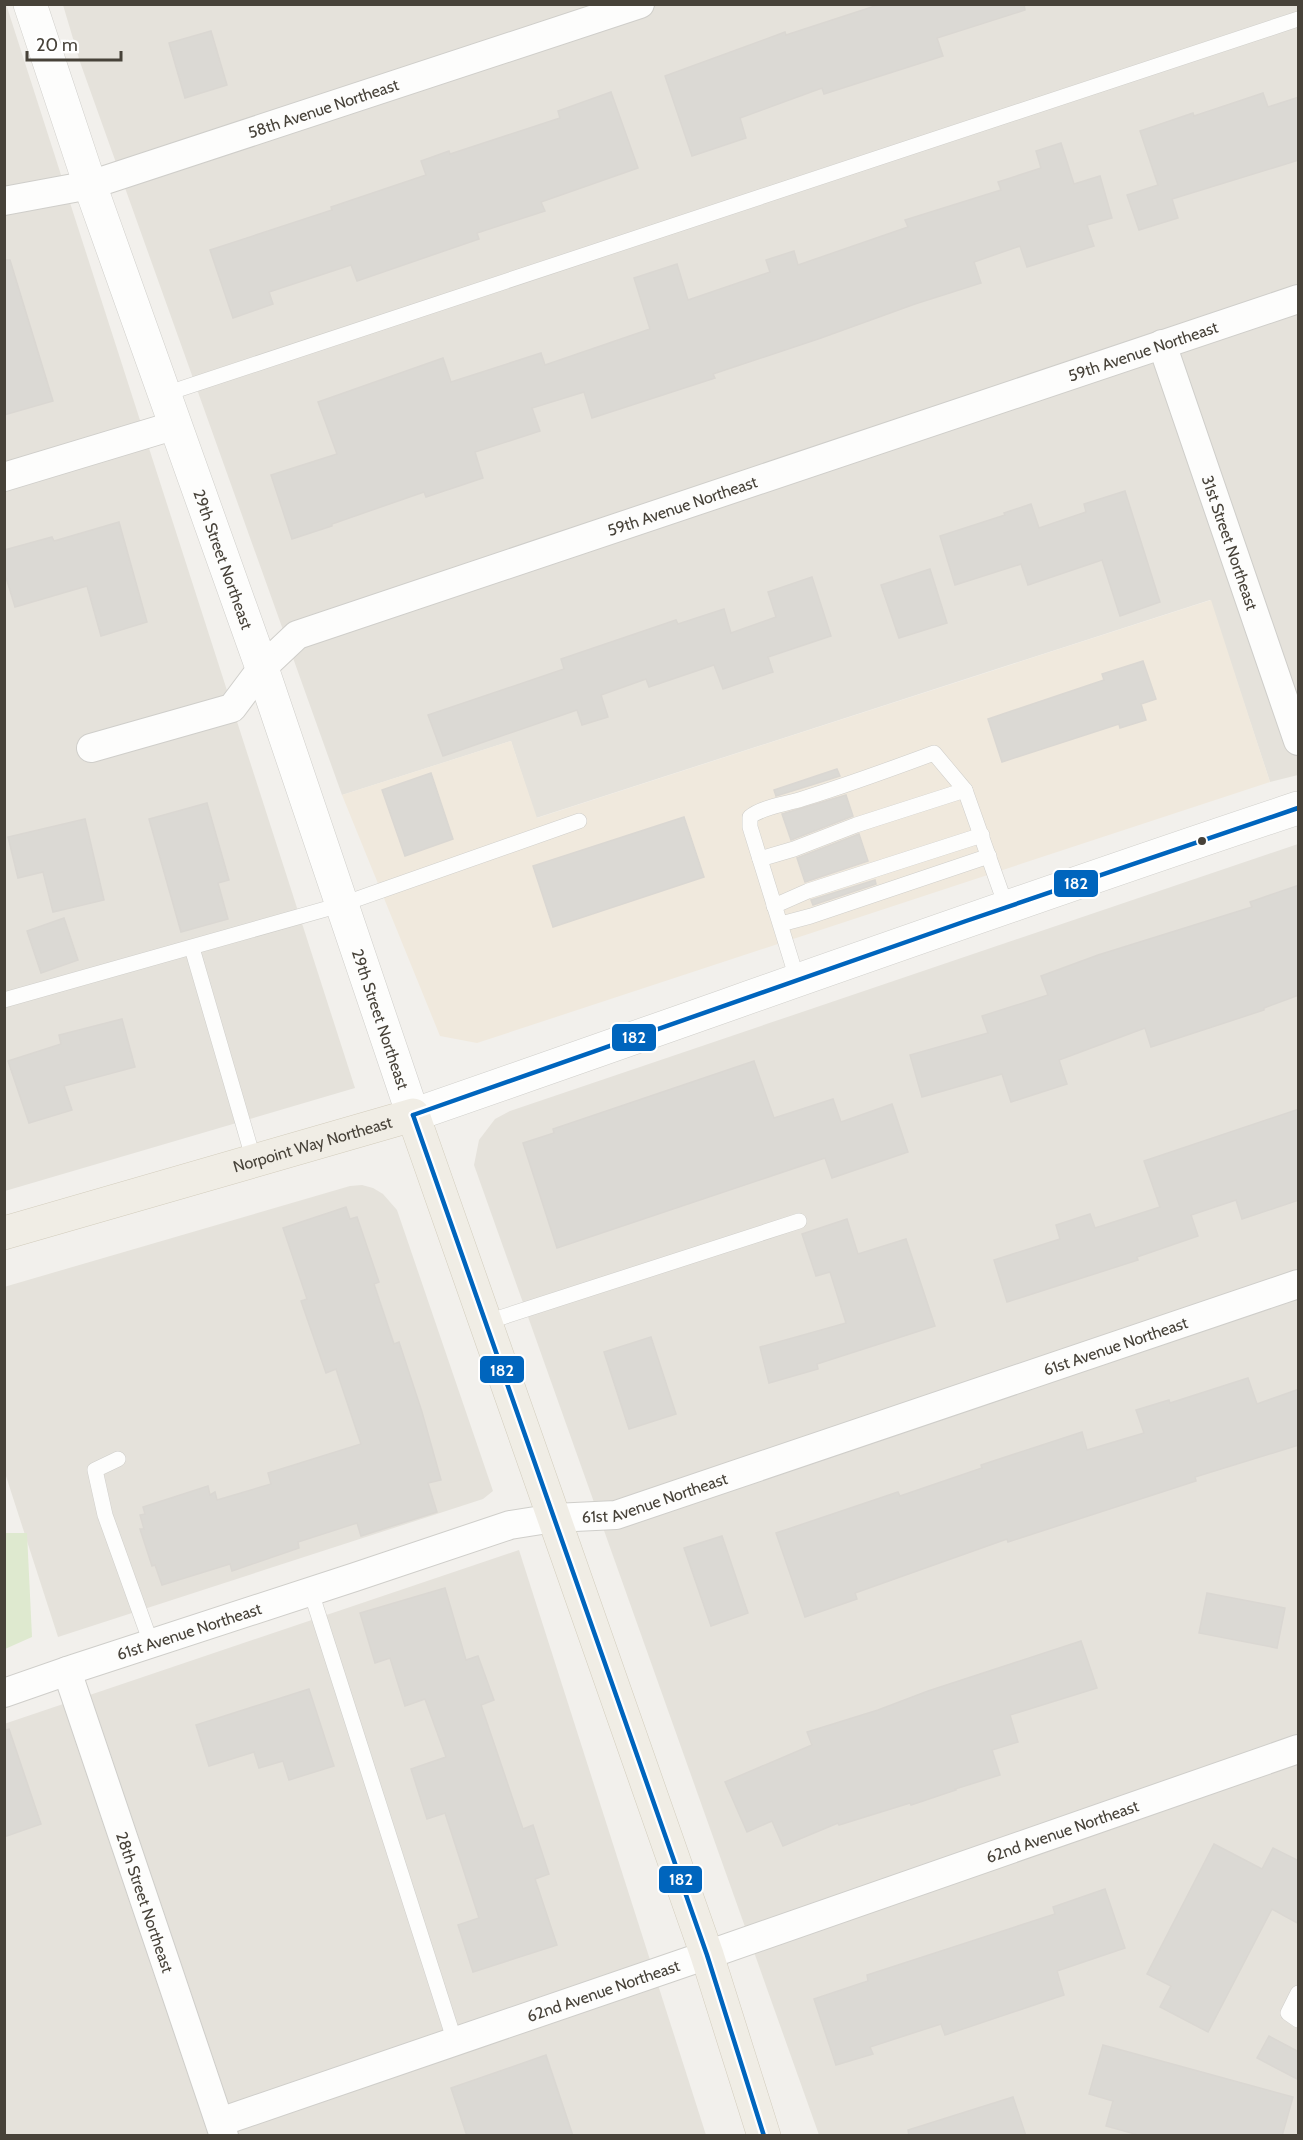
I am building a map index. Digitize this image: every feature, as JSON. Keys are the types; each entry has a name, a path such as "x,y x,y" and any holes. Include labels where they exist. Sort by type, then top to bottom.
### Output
{"main road":[{"name":"Norpoint Way Northeast","path":"4,1233 413,1115"},
{"name":"29th Street Northeast","path":"413,1115 707,1955 764,2136"}],"street":[{"name":"29th Street Northeast","path":"30,4 90,185 262,668 340,905 413,1115"},
{"name":"58th Avenue Northeast","path":"4,201 90,185 640,4"},
{"name":"59th Avenue Northeast","path":"91,748 232,708 262,668 297,635 1299,299"},
{"name":"31st Street Northeast","path":"1162,344 1299,741"},
{"path":"4,477 176,425"},
{"name":"Norpoint Way Northeast","path":"413,1115 798,982 1006,906 1299,808"},
{"name":"61st Avenue Northeast","path":"4,1693 510,1525 554,1518 616,1515 1299,1284"},
{"name":"28th Street Northeast","path":"67,1671 222,2129"},
{"name":"62nd Avenue Northeast","path":"222,2129 455,2042 1299,1749"}],"lane":[{"path":"165,394 1299,19"},
{"path":"798,982 750,827 750,817 757,811 780,807 934,753 965,790 1006,906"},
{"path":"760,859 965,790"},
{"path":"4,1000 340,905 579,821"},
{"path":"774,906 808,891 982,835"},
{"path":"781,924 989,856"},
{"path":"192,948 254,1161"},
{"path":"487,1322 800,1221"},
{"path":"118,1459 95,1470 105,1515 151,1643"},
{"path":"310,1592 455,2042"},
{"path":"1299,1993 1288,2013 1299,2020"}],"shaded area":[{"path":"6,4 355,1088 5,1191 4,5"},
{"path":"63,5 1298,5 1298,775 1270,782 1210,600 536,818 511,741 342,795 80,62"},
{"path":"1211,600 1270,782 477,1043 440,1036 342,795 511,741 537,818"},
{"path":"1298,844 1298,2135 819,2135 474,1165 479,1140 495,1119 510,1111"},
{"path":"362,1185 383,1194 397,1210 493,1491 483,1499 58,1637 5,1473 4,1287 350,1186"},
{"path":"519,1550 706,2135 5,2135 4,1724"}],"green space":[{"path":"4,1533 27,1533 32,1637 5,1649"}],"building":[{"path":"881,4 1024,4 1025,10 937,38 943,56 824,94 822,88 740,118 746,138 692,156 665,76 785,32 786,35"},
{"path":"211,31 227,85 185,98 169,43"},
{"path":"611,92 638,168 541,202 545,211 477,233 479,239 357,281 351,265 269,292 273,304 233,318 210,250 332,210 331,207 426,175 421,161 449,151 450,154 560,118 558,111"},
{"path":"1263,93 1268,107 1299,97 1299,160 1172,199 1178,218 1139,230 1127,195 1158,185 1140,131"},
{"path":"1061,143 1074,184 1100,176 1112,218 1087,225 1094,246 1027,267 1020,246 974,262 981,283 713,374 715,378 592,418 584,392 532,408 540,431 475,452 483,478 426,497 424,492 292,539 271,475 337,454 318,402 443,358 451,382 541,353 545,365 650,329 634,278 677,264 688,300 770,272 766,260 794,251 798,265 908,227 905,220 1001,190 998,182 1041,168 1036,151"},
{"path":"4,260 10,260 53,401 4,415"},
{"path":"1125,491 1160,602 1120,616 1102,560 1028,585 1021,564 955,585 940,536 1031,504 1039,528 1086,512 1084,504"},
{"path":"119,522 147,622 101,636 87,586 15,607 4,571 4,550 52,537 54,541"},
{"path":"930,569 947,623 899,638 881,585"},
{"path":"812,577 831,636 768,657 773,672 723,689 714,665 649,687 646,679 601,695 608,717 582,725 577,710 443,756 428,715 564,669 561,659 676,620 678,624 724,609 731,633 776,617 768,592"},
{"path":"1143,661 1156,699 1141,704 1146,720 1120,728 1119,724 1002,762 988,719 1104,680 1102,674"},
{"path":"837,769 840,776 776,796 774,790"},
{"path":"431,773 453,839 405,856 382,790"},
{"path":"846,795 853,816 791,840 782,814"},
{"path":"207,803 229,880 218,883 228,919 181,932 149,819"},
{"path":"684,817 704,877 553,927 533,866"},
{"path":"85,819 104,900 53,912 43,872 18,878 8,837"},
{"path":"859,834 868,861 805,882 797,858"},
{"path":"875,880 876,884 813,905 811,900"},
{"path":"1299,885 1299,995 1264,1008 1264,1010 1151,1047 1145,1028 1059,1060 1067,1084 1011,1102 1002,1074 922,1097 910,1055 988,1033 982,1016 1048,995 1041,976 1098,955 1252,907 1250,902"},
{"path":"64,918 78,960 41,973 27,931"},
{"path":"122,1019 135,1067 64,1086 72,1110 29,1123 8,1061 61,1044 59,1035"},
{"path":"754,1061 774,1118 833,1099 841,1122 892,1104 908,1152 832,1178 825,1158 557,1248 523,1143 554,1133 553,1129"},
{"path":"1299,1109 1299,1200 1242,1219 1236,1200 1191,1215 1198,1236 1137,1257 1138,1260 1007,1302 994,1260 1060,1239 1056,1225 1090,1214 1095,1228 1160,1207 1144,1161"},
{"path":"346,1207 350,1219 357,1217 379,1282 374,1284 394,1344 399,1342 422,1412 441,1480 428,1483 437,1512 361,1536 357,1523 298,1542 299,1548 232,1571 230,1564 162,1585 155,1565 152,1566 140,1529 144,1529 140,1515 145,1514 143,1507 208,1486 210,1495 215,1492 217,1500 271,1484 268,1473 361,1444 336,1369 326,1373 301,1301 307,1299 283,1228"},
{"path":"847,1219 858,1254 906,1239 935,1326 817,1364 818,1369 769,1383 760,1347 846,1323 830,1272 816,1276 802,1234"},
{"path":"651,1337 676,1414 629,1429 604,1352"},
{"path":"1248,1378 1257,1404 1299,1389 1299,1445 1195,1477 1196,1481 1008,1542 1007,1539 855,1593 857,1599 805,1617 776,1533 898,1492 900,1496 982,1468 981,1465 1082,1432 1087,1450 1144,1433 1136,1410 1169,1400 1170,1403"},
{"path":"722,1536 748,1613 711,1626 684,1548"},
{"path":"445,1588 466,1660 478,1656 494,1700 481,1705 523,1829 533,1825 549,1874 535,1879 557,1945 473,1972 458,1925 479,1918 445,1813 427,1819 411,1769 446,1757 425,1699 405,1706 390,1658 375,1663 360,1613"},
{"path":"1207,1593 1285,1608 1277,1648 1199,1633"},
{"path":"1081,1641 1097,1688 1010,1715 1018,1742 992,1750 1000,1775 911,1805 910,1803 839,1825 838,1823 783,1846 772,1821 747,1832 725,1782 812,1745 807,1732"},
{"path":"309,1689 334,1766 289,1780 283,1761 259,1768 254,1752 209,1766 196,1725"},
{"path":"9,1729 41,1824 4,1837 4,1730"},
{"path":"1214,1844 1262,1869 1273,1848 1299,1861 1299,1924 1272,1909 1208,2032 1160,2007 1171,1986 1147,1974"},
{"path":"1105,1889 1125,1948 1057,1971 1064,1995 945,2035 941,2024 870,2047 873,2054 836,2065 814,1999 868,1981 867,1975 1055,1914 1053,1907"},
{"path":"1269,2036 1299,2052 1299,2080 1257,2058"},
{"path":"1103,2045 1293,2097 1282,2136 1142,2136 1106,2126 1113,2101 1089,2094"},
{"path":"546,2055 573,2136 467,2136 451,2088"},
{"path":"1013,2097 1026,2136 909,2136 908,2130"}],"transit line":[{"name":"182","path":"413,1115 966,921 1298,808"},
{"name":"182","path":"413,1115 707,1955 764,2136"}]}
